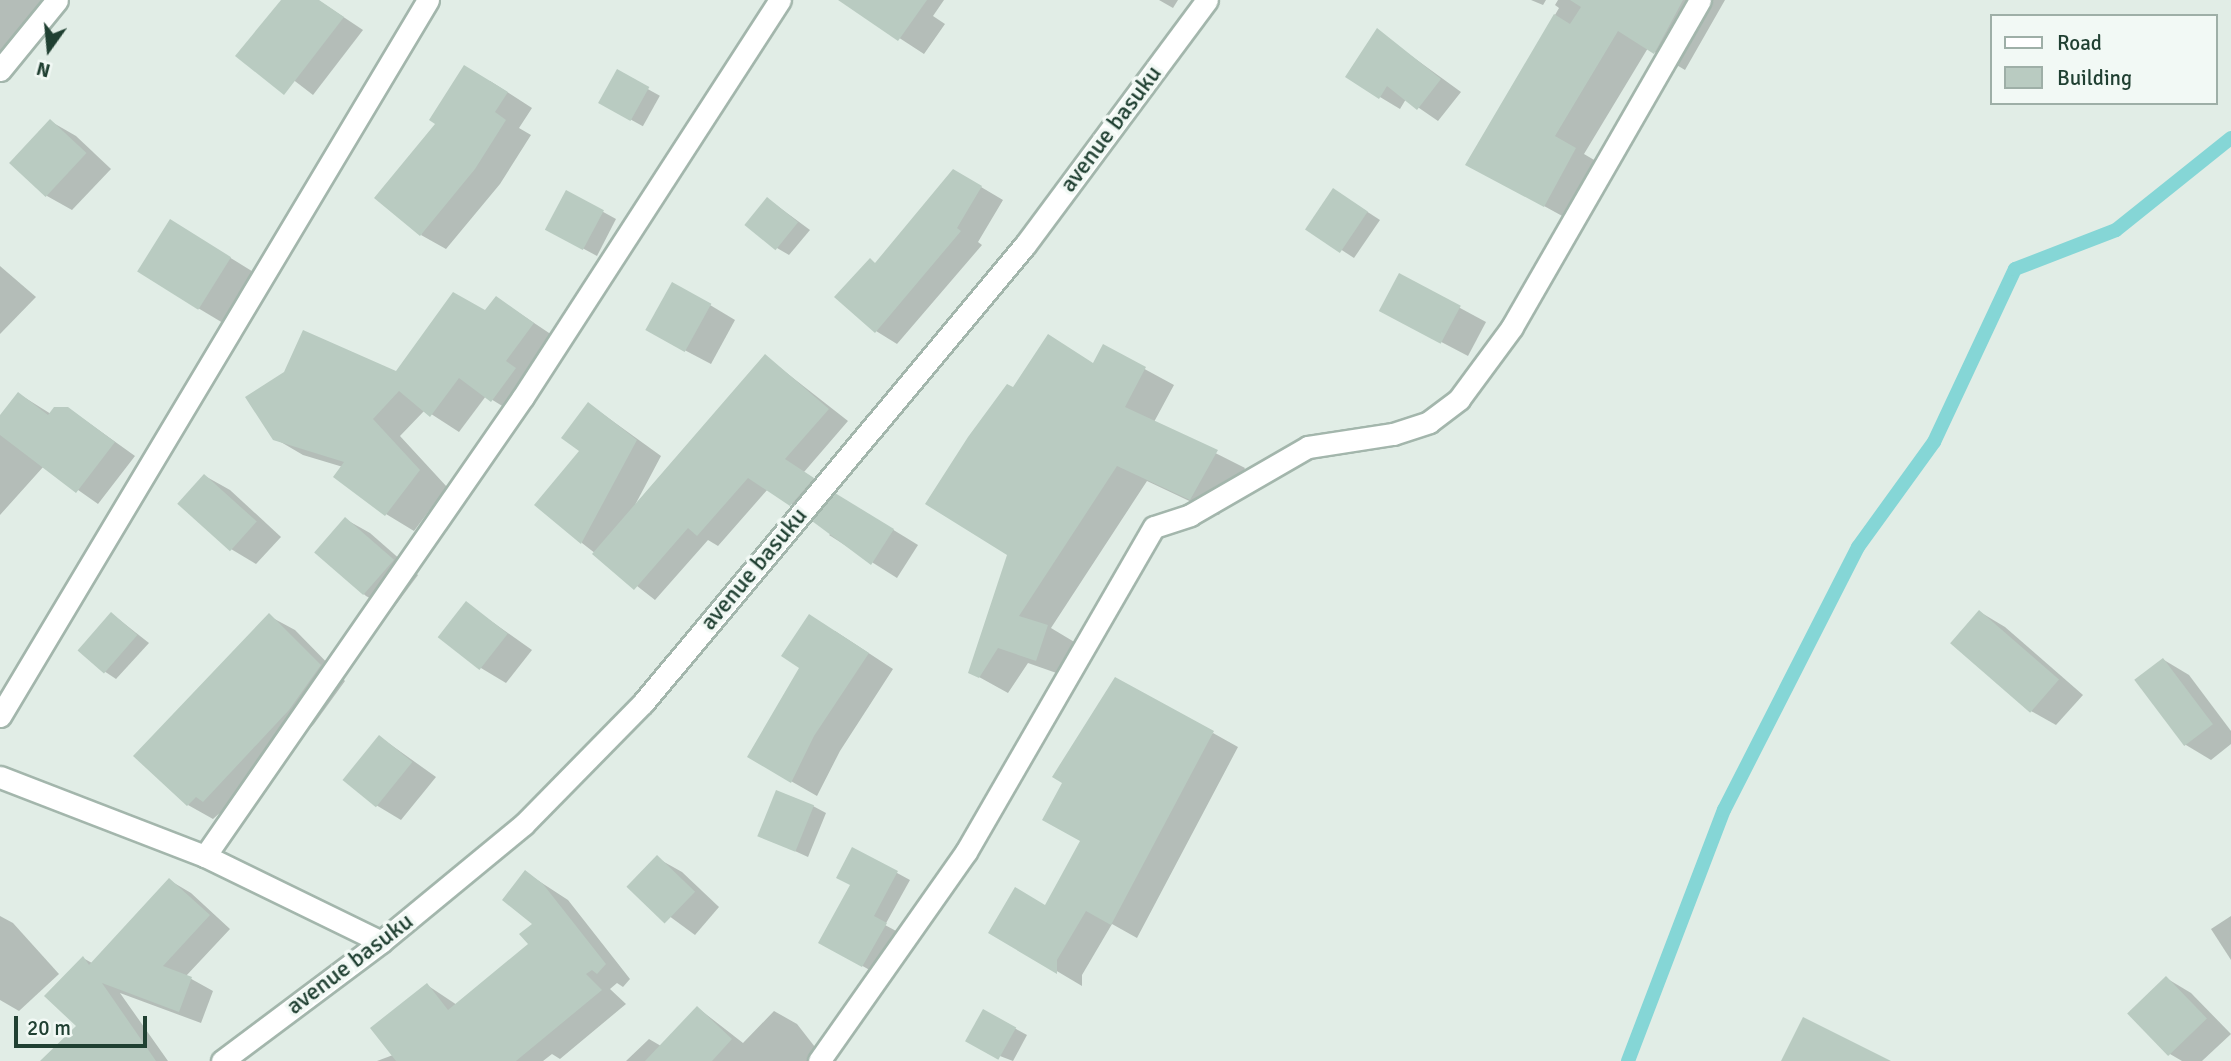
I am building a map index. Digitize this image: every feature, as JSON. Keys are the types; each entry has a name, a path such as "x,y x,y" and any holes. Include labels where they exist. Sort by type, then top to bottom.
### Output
{"street":[{"path":"0,70 57,0"},
{"path":"0,716 428,0"},
{"path":"205,856 523,397 780,0"},
{"name":"avenue basuku","path":"222,1061 381,942 524,824 643,703 1025,245 1207,0"},
{"path":"819,1061 966,852 1154,527 1190,515 1308,447 1393,434 1429,422 1459,399 1512,327 1700,0"},
{"path":"0,777 205,856 381,942"}],"building":[{"path":"281,0 319,0 344,17 284,95 235,56"},
{"path":"838,0 927,0 898,41"},
{"path":"1570,0 1683,0 1654,54 1618,31 1555,136 1576,148 1544,207 1465,165 1554,14 1570,24 1581,7"},
{"path":"1377,28 1441,79 1417,110 1387,86 1379,99 1345,77"},
{"path":"464,65 508,92 495,112 506,120 475,169 420,236 374,198 435,124 429,120"},
{"path":"617,69 649,87 630,121 598,103"},
{"path":"50,119 87,153 46,197 9,163"},
{"path":"953,169 982,186 957,228 961,231 875,333 834,297 870,258 875,263"},
{"path":"1333,188 1368,211 1340,253 1305,229"},
{"path":"566,190 604,210 583,250 545,230"},
{"path":"767,197 798,222 775,250 744,225"},
{"path":"170,219 231,257 198,310 137,272"},
{"path":"1399,273 1461,306 1441,344 1379,311"},
{"path":"672,282 711,304 685,352 645,330"},
{"path":"453,292 485,310 496,296 534,323 506,361 516,368 491,402 459,378 430,417 399,391 373,419 420,470 385,516 333,477 344,462 273,440 245,397 284,372 303,330 396,371"},
{"path":"1048,334 1093,363 1103,344 1146,367 1125,407 1218,450 1190,500 1117,466 1019,616 1048,625 1036,661 998,648 979,678 968,673 1007,555 925,504 968,437 1007,384 1013,387"},
{"path":"765,354 829,409 785,459 814,478 790,506 748,478 697,536 688,528 634,590 592,554"},
{"path":"18,392 48,415 54,407 68,407 115,442 76,493 0,435 0,415"},
{"path":"588,402 637,440 581,544 534,505 579,451 561,438"},
{"path":"204,474 257,522 230,551 177,504"},
{"path":"835,493 894,529 871,565 812,521"},
{"path":"345,517 394,560 363,595 314,552"},
{"path":"466,601 508,634 479,670 438,637"},
{"path":"1979,610 2059,680 2030,713 1950,643"},
{"path":"111,612 137,635 104,673 78,650"},
{"path":"269,613 321,665 289,710 203,802 196,797 187,806 133,756"},
{"path":"809,614 869,653 814,736 791,783 747,757 799,668 781,656"},
{"path":"2163,658 2213,724 2184,746 2134,680"},
{"path":"1115,677 1214,731 1111,925 1086,911 1057,960 1057,974 988,933 1015,887 1045,905 1080,841 1042,820 1062,783 1052,777"},
{"path":"379,735 412,762 376,807 342,780"},
{"path":"776,790 814,805 795,852 757,836"},
{"path":"852,847 898,871 874,916 887,923 862,967 818,943 850,885 836,878"},
{"path":"657,855 695,892 665,923 626,887"},
{"path":"525,870 543,884 606,964 597,974 592,970 586,974 602,990 516,1061 396,1061 370,1028 427,983 448,1010 528,944 519,934 532,924 502,900"},
{"path":"169,878 210,915 163,966 192,977 179,1012 102,983 156,1061 40,1061 76,1026 44,996 83,956 89,965"},
{"path":"2166,976 2207,1018 2168,1056 2127,1014"},
{"path":"697,1006 732,1039 712,1061 645,1061"},
{"path":"983,1009 1016,1027 998,1060 965,1041"},
{"path":"1803,1017 1891,1061 1781,1061"}],"waterway":[{"path":"1628,1061 1724,810 1858,547 1934,442 2015,269 2116,230 2231,138"}]}
